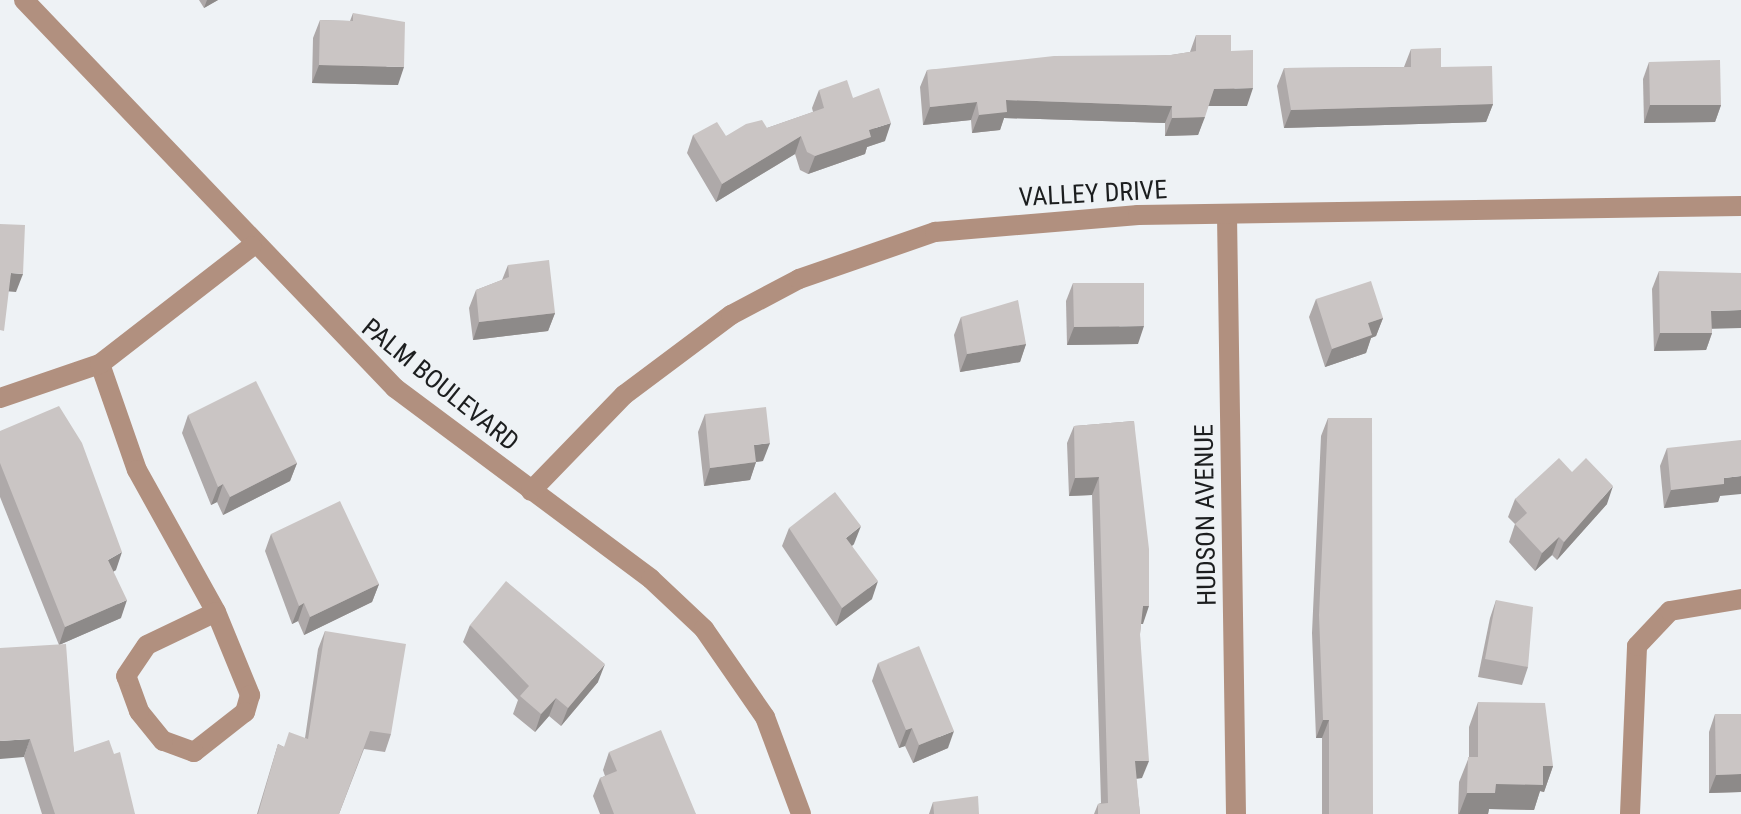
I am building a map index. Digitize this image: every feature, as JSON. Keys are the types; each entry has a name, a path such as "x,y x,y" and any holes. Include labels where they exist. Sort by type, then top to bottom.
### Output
{"street":[{"name":"PALM BOULEVARD","path":"24,0 252,246 395,388 651,579 704,629 765,717 801,814"},
{"name":"VALLEY DRIVE","path":"531,491 624,395 731,315 799,279 897,242 976,225 1227,215 1741,206"},
{"name":"HUDSON AVENUE","path":"1227,215 1236,814"},
{"path":"0,398 100,364 252,246"},
{"path":"100,364 137,470 216,612 250,695 245,712 194,752 163,741 139,711 126,676 147,645 216,612"},
{"path":"1630,814 1637,646 1670,611 1741,599"}],"building":[{"path":"353,13 405,22 404,67 319,65 320,20 353,21"},
{"path":"1196,35 1231,35 1231,51 1253,50 1253,88 1214,89 1205,117 1172,118 1172,106 1006,100 1007,112 979,115 977,102 930,107 927,70 1054,56 1171,55 1196,51"},
{"path":"1441,48 1441,67 1492,66 1493,104 1291,110 1284,68 1411,67 1411,49"},
{"path":"1720,60 1721,105 1650,105 1649,62"},
{"path":"847,80 853,98 879,88 891,123 869,130 871,137 815,156 807,152 801,136 722,184 693,135 717,122 726,136 746,124 762,120 767,128 824,108 819,90"},
{"path":"0,224 25,225 23,274 11,273 4,331 0,330"},
{"path":"549,260 555,313 479,322 476,290 509,277 508,265"},
{"path":"1659,271 1741,273 1741,310 1711,311 1712,333 1660,333"},
{"path":"1371,281 1383,318 1368,323 1372,335 1332,349 1316,299"},
{"path":"1073,283 1144,283 1144,326 1074,327"},
{"path":"1018,300 1026,344 967,354 961,317"},
{"path":"256,381 297,463 230,497 223,484 218,487 188,415"},
{"path":"59,406 82,443 122,552 108,560 127,600 65,627 0,463 0,431"},
{"path":"766,407 770,443 754,445 756,462 710,468 705,414"},
{"path":"1328,418 1372,418 1373,814 1329,814 1329,720 1323,720 1319,615"},
{"path":"1134,421 1149,549 1149,606 1143,606 1140,634 1149,761 1135,761 1140,814 1098,814 1098,804 1108,803 1099,477 1075,478 1074,426"},
{"path":"1741,440 1741,476 1724,478 1724,484 1671,490 1667,448"},
{"path":"1559,458 1572,472 1586,458 1613,486 1564,542 1559,537 1542,553 1515,524 1527,513 1515,499"},
{"path":"835,492 861,526 846,538 878,581 842,608 789,528"},
{"path":"340,501 379,584 310,617 304,603 299,606 271,534"},
{"path":"506,581 605,664 568,708 556,698 541,714 520,696 529,686 470,625"},
{"path":"1496,600 1533,607 1528,667 1485,659"},
{"path":"325,631 406,644 391,734 370,731 339,814 258,814 278,744 284,747 289,732 308,739"},
{"path":"66,644 74,752 109,740 114,754 120,752 135,814 55,814 30,739 0,741 0,648"},
{"path":"919,646 954,731 919,745 912,728 906,730 878,663"},
{"path":"1478,702 1545,703 1553,766 1543,766 1543,785 1496,784 1495,793 1467,793 1468,757 1478,757"},
{"path":"1715,714 1741,714 1741,774 1716,775"},
{"path":"661,730 696,814 614,814 600,778 617,771 609,752"},
{"path":"978,796 979,814 934,814 933,802"}]}
